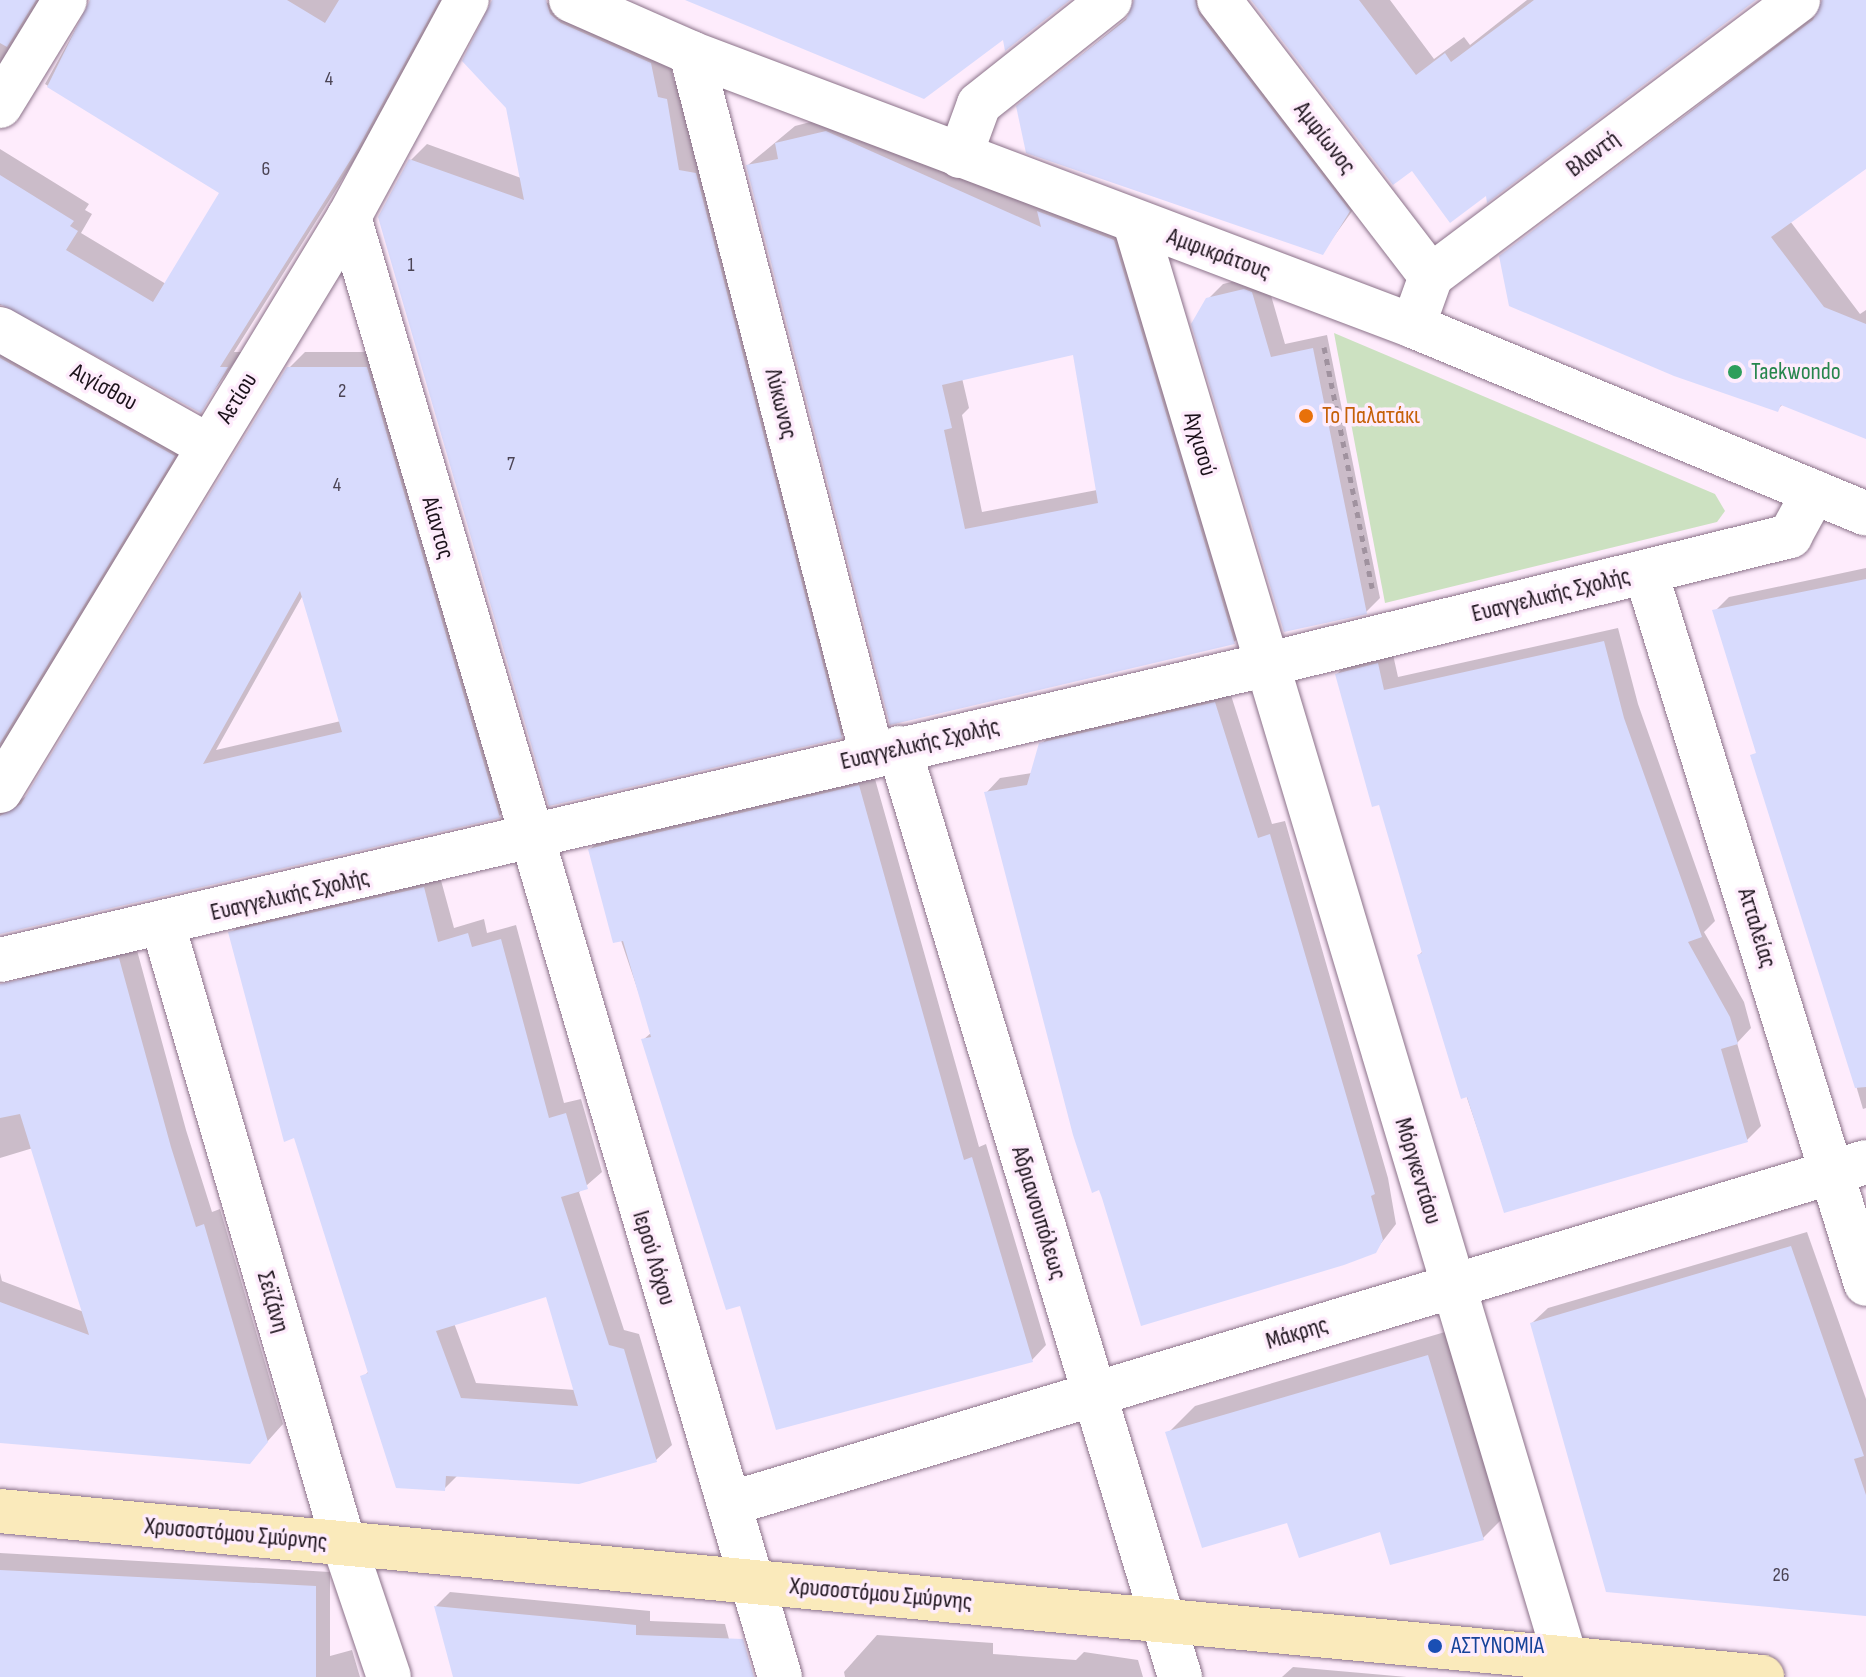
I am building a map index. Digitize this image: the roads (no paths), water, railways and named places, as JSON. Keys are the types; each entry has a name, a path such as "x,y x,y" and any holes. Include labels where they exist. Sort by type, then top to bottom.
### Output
{"street":[{"path":"0,106 65,0"},
{"name":"Αετίου","path":"0,791 207,445 349,217 467,0"},
{"name":"Αμφικράτους","path":"571,0 691,53 1413,326 1866,514"},
{"path":"960,156 979,104 1110,0"},
{"name":"Αμφίωνος","path":"1219,0 1431,276"},
{"name":"Βλαντή","path":"1431,276 1798,0"},
{"name":"Λύκωνος","path":"691,53 885,752"},
{"name":"Αίαντος","path":"349,217 528,839"},
{"name":"Αγχισού","path":"1135,223 1265,665"},
{"path":"1413,326 1431,276"},
{"name":"Αιγίσθου","path":"0,329 207,445"},
{"name":"Ευαγγελικής Σχολής","path":"0,960 163,925 885,752 1265,665 1790,536 1814,492"},
{"name":"Ατταλείας","path":"1646,573 1850,1167 1866,1284"},
{"name":"Μόργκεντάου","path":"1265,665 1568,1668"},
{"name":"Αδριανουπόλεως","path":"885,752 1094,1395 1180,1677"},
{"name":"Ιερού Λόχου","path":"528,839 780,1677"},
{"name":"Σεϊζάνη","path":"163,925 344,1544 389,1677"},
{"name":"Μάκρης","path":"729,1504 1850,1167"},
{"name":"Χρυσοστόμου Σμύρνης","path":"0,1511 1162,1619 1568,1668 1762,1677"}],"place":[{"name":"Taekwondo","path":"1735,372"},
{"name":"Το Παλατάκι","path":"1306,416"},
{"name":"ΑΣΤΥΝΟΜΙΑ","path":"1435,1646"}]}
